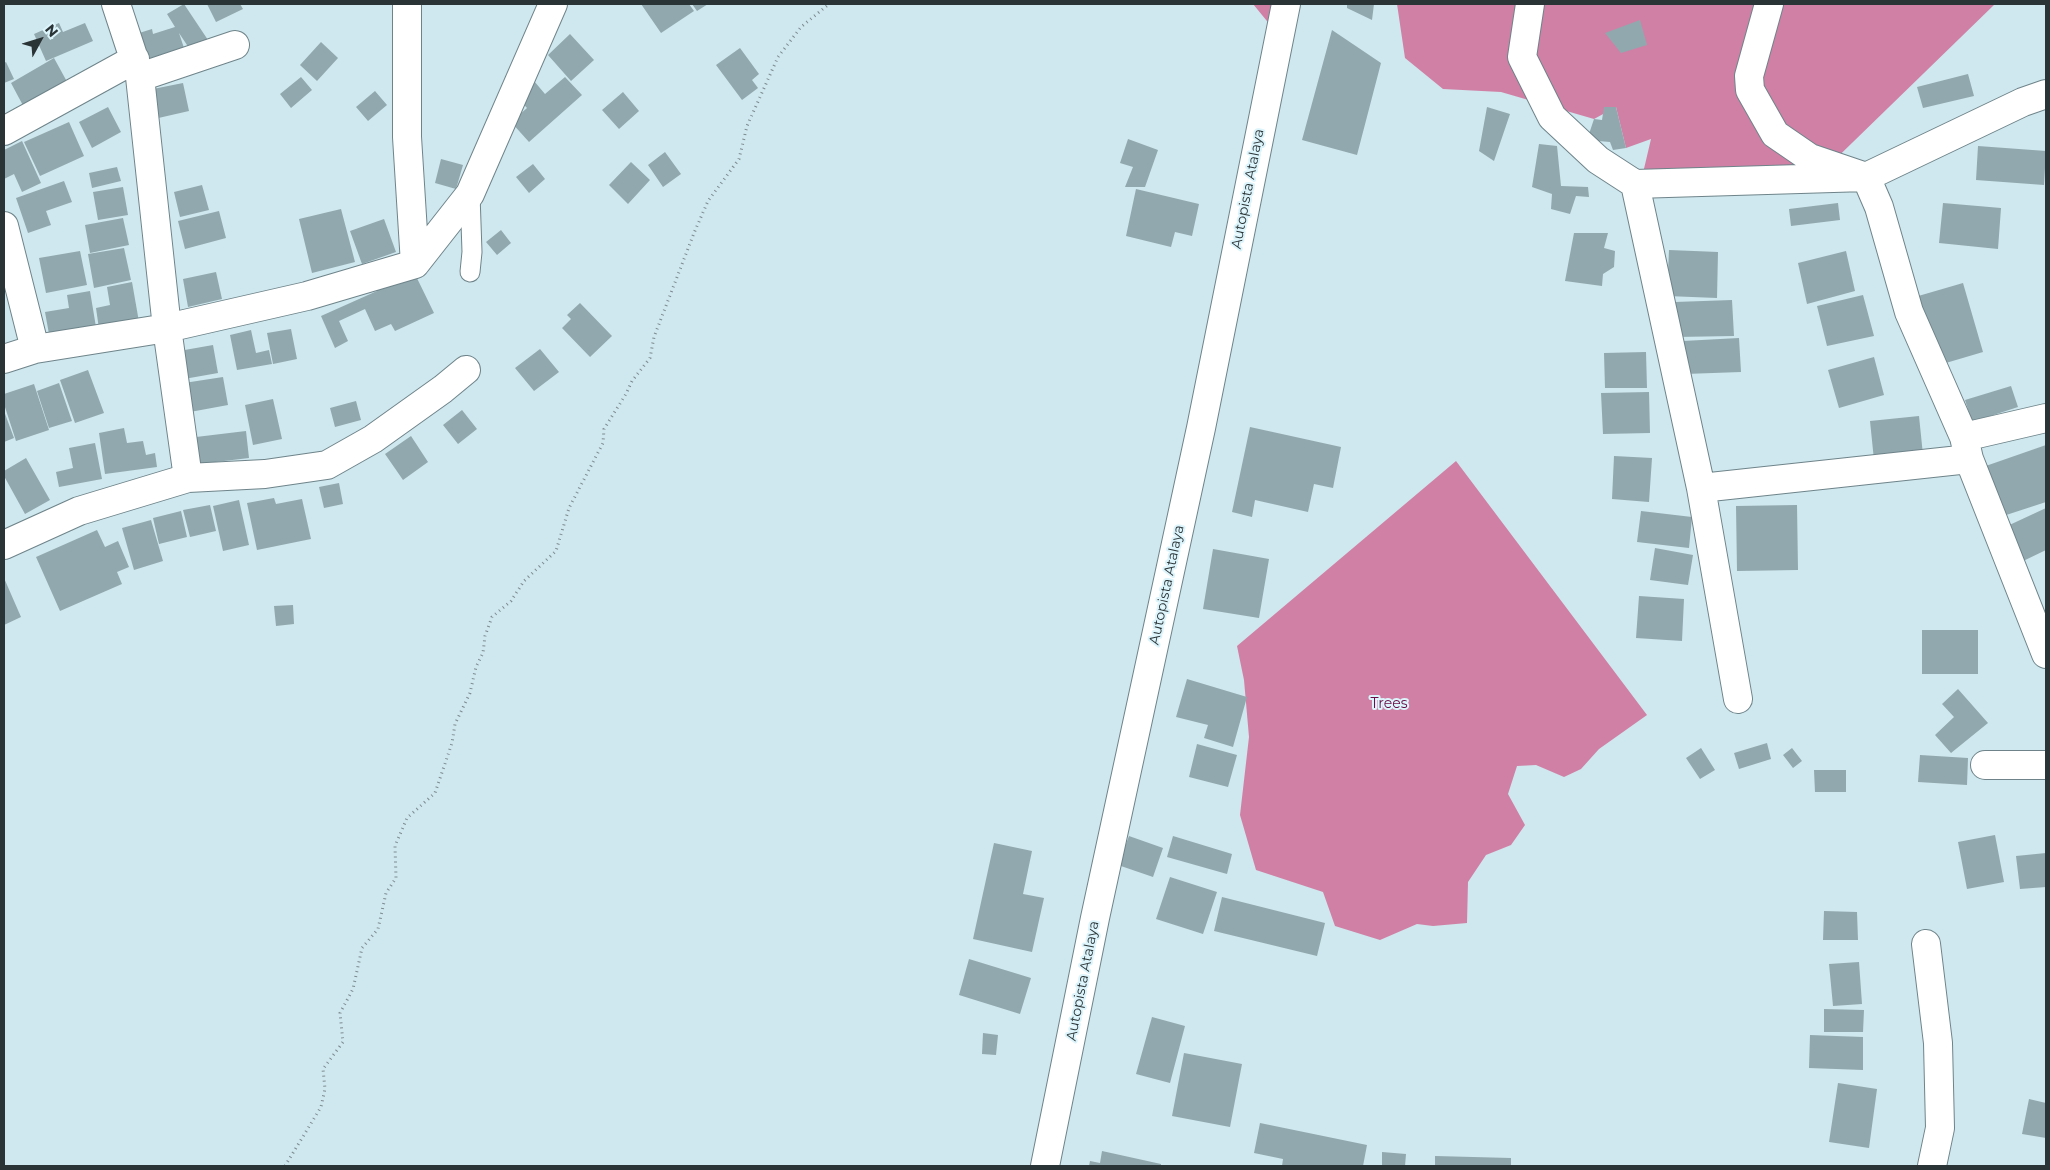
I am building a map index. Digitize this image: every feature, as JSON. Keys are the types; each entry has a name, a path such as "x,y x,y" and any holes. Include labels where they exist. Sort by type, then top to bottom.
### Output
{"street":[{"path":"116,4 138,68 167,328 188,478"},
{"path":"407,4 407,137 415,264"},
{"path":"4,359 35,349 167,328 307,296 415,264 470,194 554,4"},
{"name":"Autopista Atalaya","path":"1046,1166 1095,918 1201,428 1286,4"},
{"path":"1530,4 1522,57 1552,117 1598,160 1635,184 1866,176 2023,102 2046,94"},
{"path":"1769,4 1749,76 1750,90 1756,104 1775,134 1810,158 1866,176 1879,207 1909,312 1966,448 2045,647"},
{"path":"4,131 138,68 235,45"},
{"path":"1635,184 1701,488 1738,699"},
{"path":"4,226 35,349"},
{"path":"4,545 79,511 188,478 266,474 327,465 373,439 466,370"},
{"path":"1701,488 1966,448 2046,418"},
{"path":"1985,765 2046,765"},
{"path":"1926,944 1938,1043 1940,1128 1932,1166"}],"lane":[{"path":"470,194 472,252 470,272"}],"path":[{"path":"285,1166 321,1107 326,1089 324,1069 343,1042 340,1013 353,989 362,948 378,929 386,893 396,878 395,846 407,818 435,793 452,743 455,724 470,693 476,667 483,653 485,636 492,617 511,601 524,580 556,550 569,508 603,443 604,428 632,381 650,358 654,337 697,225 708,201 739,159 747,126 778,57 801,27 829,4"}],"green space":[{"path":"1253,4 1276,4 1271,26"},
{"path":"1397,4 1995,4 1817,177 1643,173 1651,139 1626,148 1616,107 1594,119 1501,92 1443,89 1405,58"},
{"name":"Trees","path":"1456,461 1647,715 1599,749 1581,769 1564,777 1536,765 1517,766 1508,794 1525,825 1511,845 1486,855 1468,882 1467,923 1433,926 1417,924 1380,940 1335,926 1323,892 1256,870 1240,815 1249,737 1244,680 1237,646"}],"building":[{"path":"184,4 210,43 193,54 179,33 185,51 145,64 136,34 152,29 153,34 175,27 167,14"},
{"path":"207,4 240,4 243,9 216,22"},
{"path":"641,4 689,4 694,11 661,33"},
{"path":"692,4 708,4 697,11"},
{"path":"1347,4 1374,4 1372,20 1347,8"},
{"path":"1640,20 1647,45 1621,53 1605,33"},
{"path":"59,23 63,32 85,23 93,41 46,61 34,34"},
{"path":"1332,30 1381,63 1357,155 1302,140"},
{"path":"570,34 594,60 571,81 548,55"},
{"path":"321,42 338,58 317,81 300,65"},
{"path":"740,48 759,74 752,80 758,88 742,100 716,65"},
{"path":"54,58 71,89 27,113 11,83"},
{"path":"6,62 14,79 4,83 4,63"},
{"path":"1968,74 1974,96 1923,108 1917,87"},
{"path":"301,77 312,90 291,108 280,94"},
{"path":"565,77 582,95 529,142 511,122 527,108 517,97 534,81 545,94"},
{"path":"183,83 189,111 154,119 148,90"},
{"path":"375,91 387,105 368,121 356,107"},
{"path":"623,92 639,111 619,129 602,110"},
{"path":"108,107 121,132 92,148 79,122"},
{"path":"1487,107 1510,114 1494,161 1479,151"},
{"path":"1604,107 1616,107 1626,148 1613,150 1610,142 1587,140 1594,119 1602,120"},
{"path":"69,122 84,156 40,176 24,142"},
{"path":"1128,139 1158,150 1145,187 1125,187 1133,167 1120,163"},
{"path":"22,141 41,183 22,192 14,174 4,179 4,150"},
{"path":"1539,144 1557,146 1561,186 1588,187 1589,197 1576,196 1570,214 1551,209 1552,194 1532,187"},
{"path":"1978,146 2046,151 2044,185 1976,180"},
{"path":"665,152 681,174 663,187 648,165"},
{"path":"441,159 463,165 456,189 435,183"},
{"path":"631,162 650,180 628,204 609,185"},
{"path":"533,164 545,179 529,193 516,177"},
{"path":"117,167 121,181 92,188 89,173"},
{"path":"64,181 72,202 46,211 51,225 28,233 16,198"},
{"path":"202,185 209,210 180,217 174,192"},
{"path":"123,187 128,215 98,220 93,192"},
{"path":"1136,189 1199,204 1192,236 1175,232 1171,247 1126,236"},
{"path":"1838,203 1840,220 1791,226 1789,209"},
{"path":"1943,203 2001,208 1998,249 1939,243"},
{"path":"341,209 355,262 312,273 299,219"},
{"path":"219,211 226,238 185,249 178,221"},
{"path":"123,218 129,245 90,253 85,225"},
{"path":"384,219 396,252 362,264 350,231"},
{"path":"501,230 511,243 497,255 486,242"},
{"path":"1574,233 1608,233 1604,248 1615,251 1614,267 1603,274 1602,286 1565,281"},
{"path":"124,248 131,280 94,288 88,254"},
{"path":"1669,250 1718,252 1717,298 1667,296"},
{"path":"80,251 87,285 46,293 39,258"},
{"path":"1846,251 1855,291 1807,304 1798,263"},
{"path":"413,270 434,313 395,331 391,324 375,331 365,309 339,321 348,341 335,348 321,316 377,291 375,289"},
{"path":"216,272 222,299 188,307 183,279"},
{"path":"132,282 139,322 99,329 96,308 110,305 107,287"},
{"path":"1963,283 1983,352 1939,365 1908,299"},
{"path":"90,291 96,327 49,334 45,312 69,308 67,295"},
{"path":"1863,295 1874,336 1827,346 1817,306"},
{"path":"1732,300 1734,336 1676,337 1675,302"},
{"path":"580,303 612,336 590,357 562,328 571,319 567,315"},
{"path":"291,329 297,359 273,364 267,333"},
{"path":"251,330 256,353 269,350 272,364 237,370 230,335"},
{"path":"1739,338 1741,372 1685,374 1683,341"},
{"path":"213,345 218,373 184,379 179,351"},
{"path":"540,349 559,372 534,391 515,368"},
{"path":"1646,352 1647,388 1605,388 1604,353"},
{"path":"1874,357 1884,395 1839,408 1828,370"},
{"path":"88,370 104,413 75,423 60,380"},
{"path":"223,377 228,405 190,412 184,383"},
{"path":"59,383 72,421 49,428 37,391"},
{"path":"34,384 49,430 16,441 4,404 4,394"},
{"path":"2011,386 2018,407 1972,422 1965,400"},
{"path":"1649,392 1650,433 1603,434 1601,393"},
{"path":"273,399 282,439 253,445 245,405"},
{"path":"356,401 361,420 335,427 330,408"},
{"path":"462,410 477,429 458,444 443,425"},
{"path":"4,411 14,438 4,442"},
{"path":"1919,416 1923,455 1874,460 1870,421"},
{"path":"1250,427 1341,447 1333,488 1314,484 1308,512 1255,500 1252,517 1232,512"},
{"path":"124,428 127,443 143,441 146,455 155,453 157,467 105,474 99,433"},
{"path":"246,431 249,458 199,464 196,437"},
{"path":"411,436 428,462 403,480 385,454"},
{"path":"95,443 102,479 59,487 56,472 73,468 69,448"},
{"path":"2046,445 2046,502 1997,518 1980,468"},
{"path":"1614,456 1652,458 1649,502 1612,499"},
{"path":"26,458 50,500 25,514 4,476 4,471"},
{"path":"339,483 343,504 324,508 319,487"},
{"path":"274,498 276,504 302,499 311,539 257,550 247,503"},
{"path":"239,500 249,545 223,551 213,506"},
{"path":"210,505 216,531 190,537 183,510"},
{"path":"1797,505 1798,570 1737,571 1736,506"},
{"path":"2046,508 2046,550 2019,563 2003,528"},
{"path":"181,511 187,537 159,544 153,518"},
{"path":"1641,511 1692,517 1689,548 1637,542"},
{"path":"151,520 163,561 134,570 122,528"},
{"path":"97,530 105,547 118,541 129,567 117,572 122,584 60,611 36,557"},
{"path":"1655,548 1693,555 1688,585 1650,580"},
{"path":"1213,549 1269,559 1259,618 1203,609"},
{"path":"4,578 21,617 4,625"},
{"path":"1639,596 1684,599 1682,641 1636,638"},
{"path":"293,605 294,624 276,626 274,606"},
{"path":"1922,630 1978,630 1978,674 1922,674"},
{"path":"1187,679 1247,697 1233,747 1204,738 1208,725 1176,717"},
{"path":"1958,689 1988,723 1951,753 1935,735 1954,717 1942,704"},
{"path":"1767,743 1771,759 1739,769 1734,753"},
{"path":"1197,744 1237,755 1228,787 1189,777"},
{"path":"1701,748 1715,770 1700,779 1686,758"},
{"path":"1792,748 1802,761 1793,768 1783,755"},
{"path":"1920,755 1968,758 1967,785 1918,782"},
{"path":"1814,770 1846,770 1846,792 1815,792"},
{"path":"1995,835 2004,882 1967,889 1958,842"},
{"path":"1129,836 1163,848 1153,877 1118,865"},
{"path":"1173,836 1232,854 1227,874 1167,857"},
{"path":"994,843 1032,851 1023,894 1044,898 1032,952 973,939"},
{"path":"2046,853 2046,887 2020,889 2016,856"},
{"path":"1170,877 1217,892 1203,934 1156,919"},
{"path":"1222,897 1325,923 1317,956 1214,931"},
{"path":"1824,911 1857,912 1858,940 1823,940"},
{"path":"969,959 1031,978 1020,1014 959,995"},
{"path":"1859,962 1862,1004 1833,1006 1829,964"},
{"path":"1824,1009 1864,1010 1863,1032 1824,1032"},
{"path":"1152,1017 1185,1026 1170,1083 1136,1074"},
{"path":"983,1033 998,1035 996,1055 982,1054"},
{"path":"1810,1035 1863,1037 1863,1070 1809,1068"},
{"path":"1184,1053 1242,1064 1230,1127 1172,1116"},
{"path":"1838,1083 1877,1089 1869,1148 1829,1142"},
{"path":"2029,1099 2046,1103 2046,1138 2022,1134"},
{"path":"1260,1123 1367,1145 1363,1166 1282,1166 1283,1159 1254,1153"},
{"path":"1102,1151 1161,1164 1161,1166 1089,1166 1090,1161 1100,1163"},
{"path":"1382,1152 1406,1154 1405,1166 1382,1166"},
{"path":"1435,1156 1511,1158 1511,1166 1435,1166"}]}
